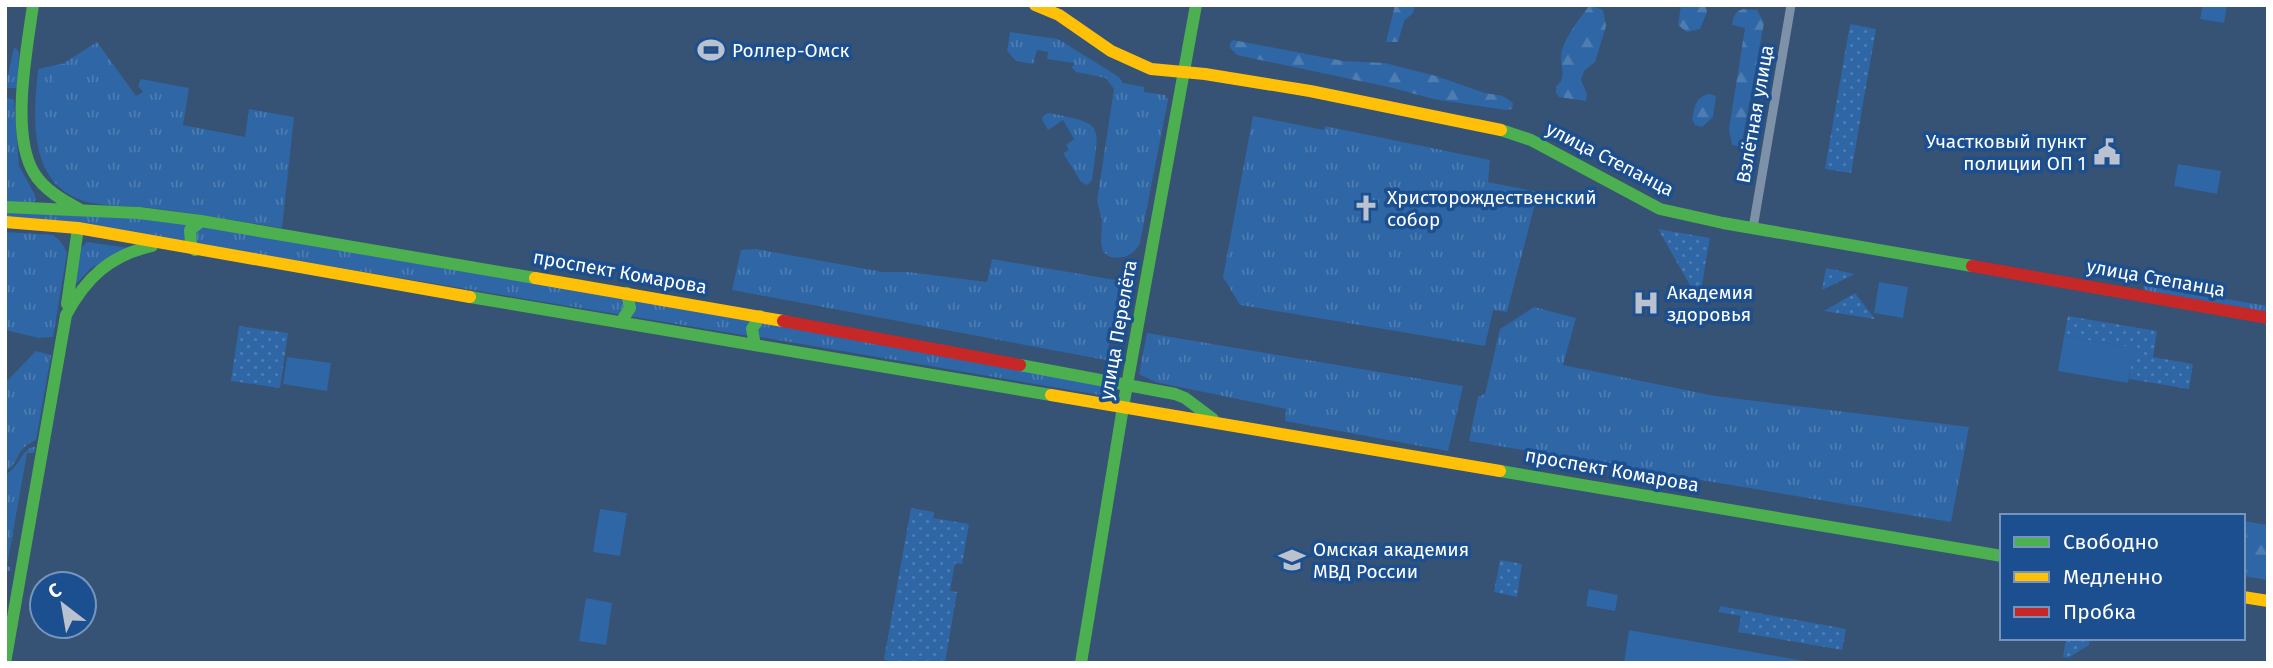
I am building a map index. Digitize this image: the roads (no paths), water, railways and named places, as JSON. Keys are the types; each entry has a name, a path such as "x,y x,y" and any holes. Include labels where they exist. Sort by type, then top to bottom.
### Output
{"main road":[{"path":"33,5 23,106 26,158 42,183 81,211"},
{"name":"улица Степанца","path":"1035,5 1059,15 1111,51 1151,69 1205,74 1310,91 1499,129 1531,141 1660,209 1754,229 2268,318"},
{"name":"улица Перелёта","path":"1081,663 1127,384 1196,5"},
{"path":"40,209 46,198 42,183"},
{"name":"проспект Комарова","path":"5,207 139,213 201,221 760,316 1127,384 1185,398 1216,422"},
{"path":"195,250 191,244 190,230 201,221"},
{"name":"проспект Комарова","path":"5,222 78,228 2000,556"},
{"path":"5,663 66,315 78,228"},
{"path":"66,315 77,292 93,273 114,258 138,248 163,244"},
{"path":"621,322 631,304 627,293"},
{"path":"755,345 752,325 760,316"},
{"path":"2245,597 2268,601"}],"street":[{"name":"Взлётная улица","path":"1754,229 1791,5"}],"place":[{"name":"Роллер-Омск","path":"711,50"},
{"name":"Участковый пункт полиции ОП 1","path":"2107,152"},
{"name":"Христорождественский собор","path":"1366,208"},
{"name":"Академия здоровья","path":"1646,303"},
{"name":"Омская академия МВД России","path":"1292,560"}]}
